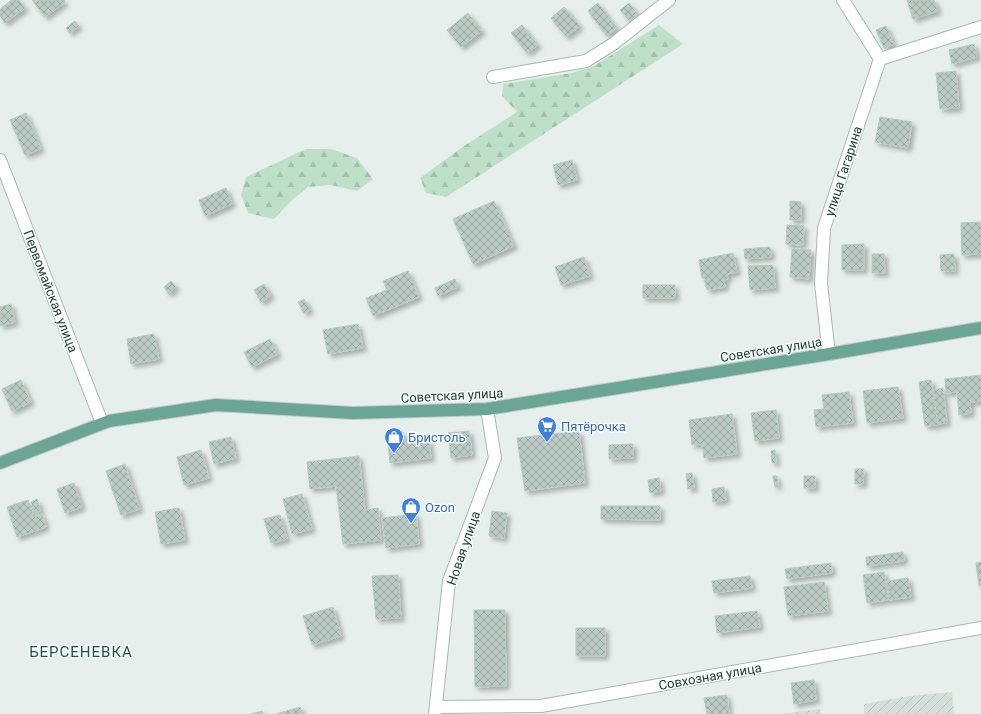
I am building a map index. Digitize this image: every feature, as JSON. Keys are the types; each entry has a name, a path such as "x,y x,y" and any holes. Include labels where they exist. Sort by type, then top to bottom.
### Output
{"main road":[{"name":"Советская улица","path":"0,463 109,421 216,405 353,414 487,409 981,328"}],"street":[{"path":"493,77 586,61 613,44 669,0"},
{"path":"843,0 880,59 981,26"},
{"name":"улица Гагарина","path":"829,354 821,284 824,228 880,59"},
{"name":"Первомайская улица","path":"0,160 102,423"},
{"name":"Новая улица","path":"436,710 449,581 495,458 487,409"},
{"name":"Совхозная улица","path":"436,710 541,706 981,628"}],"shaded area":[{"path":"952,692 954,714 864,714 864,704 909,696"},
{"path":"820,709 821,714 781,714"}],"green space":[{"path":"659,25 683,44 446,197 426,193 420,178 461,148 517,112 502,96 503,84 572,73 594,66"},
{"path":"306,149 331,149 357,158 373,179 357,191 331,185 308,187 291,201 274,219 248,213 241,195 246,177"}],"building":[{"path":"12,0 19,0 25,8 5,23 0,16 0,9"},
{"path":"32,0 64,0 65,2 45,17"},
{"path":"907,0 934,0 938,11 913,19"},
{"path":"598,3 617,28 607,36 588,11"},
{"path":"629,3 639,16 631,23 620,10"},
{"path":"564,7 580,26 566,37 551,18"},
{"path":"468,13 482,31 461,47 447,30"},
{"path":"75,21 79,26 70,33 66,28"},
{"path":"522,25 538,45 527,53 511,33"},
{"path":"886,26 894,44 884,48 876,30"},
{"path":"974,44 977,57 952,64 949,50"},
{"path":"956,71 959,108 940,109 936,73"},
{"path":"26,113 41,149 25,155 10,120"},
{"path":"880,117 912,122 908,148 875,142"},
{"path":"572,160 577,180 558,185 553,165"},
{"path":"226,188 232,204 205,216 199,200"},
{"path":"494,201 514,246 473,264 453,219"},
{"path":"790,201 801,202 801,220 790,220"},
{"path":"981,222 981,254 962,255 961,223"},
{"path":"787,225 804,226 803,245 786,244"},
{"path":"864,244 864,270 842,270 842,245"},
{"path":"770,247 771,257 745,259 744,249"},
{"path":"792,249 811,250 809,279 790,277"},
{"path":"733,253 737,272 727,274 728,279 724,280 725,287 707,290 704,278 702,278 699,260"},
{"path":"872,254 884,254 885,273 872,273"},
{"path":"954,254 955,271 941,271 940,255"},
{"path":"584,257 590,276 561,285 555,267"},
{"path":"773,265 775,288 750,290 748,266"},
{"path":"408,271 419,297 373,316 366,298 387,290 383,281"},
{"path":"455,279 458,287 438,296 435,288"},
{"path":"171,281 176,287 169,294 164,287"},
{"path":"264,284 271,296 261,302 254,290"},
{"path":"643,285 675,285 675,298 643,298"},
{"path":"304,299 310,310 304,313 298,302"},
{"path":"11,304 15,322 0,326 0,307"},
{"path":"358,324 363,348 328,354 323,330"},
{"path":"154,334 159,359 131,364 127,339"},
{"path":"270,339 278,354 252,367 244,352"},
{"path":"981,375 981,401 970,402 971,413 959,415 957,392 946,393 945,379"},
{"path":"21,380 31,402 12,411 2,389"},
{"path":"931,380 938,425 925,426 919,382"},
{"path":"898,387 903,418 867,423 863,391"},
{"path":"943,388 947,423 938,424 933,390"},
{"path":"849,392 853,423 816,427 814,410 824,409 822,395"},
{"path":"776,410 779,438 755,441 751,413"},
{"path":"732,414 737,454 704,458 702,444 692,445 689,420"},
{"path":"469,431 472,455 451,458 448,433"},
{"path":"579,431 585,483 525,491 517,438"},
{"path":"403,432 404,443 429,440 431,458 390,463 387,434"},
{"path":"231,437 236,458 214,464 209,442"},
{"path":"633,444 633,458 609,459 609,445"},
{"path":"201,450 209,478 184,485 177,457"},
{"path":"775,450 776,463 772,463 771,451"},
{"path":"359,456 365,510 378,508 381,540 343,544 336,486 310,489 307,462"},
{"path":"125,464 140,509 121,515 106,471"},
{"path":"855,469 864,469 863,484 855,484"},
{"path":"692,473 694,488 688,489 686,474"},
{"path":"773,476 777,476 778,487 775,487"},
{"path":"804,476 815,476 815,488 804,488"},
{"path":"659,478 661,491 650,493 648,480"},
{"path":"74,483 82,507 65,513 57,489"},
{"path":"724,487 726,500 713,502 712,489"},
{"path":"302,494 312,529 292,534 283,499"},
{"path":"37,499 41,511 35,513 31,502"},
{"path":"28,500 34,517 42,514 46,527 17,537 7,507"},
{"path":"601,506 660,506 660,520 601,519"},
{"path":"179,508 185,540 161,544 155,512"},
{"path":"492,511 507,513 504,538 489,536"},
{"path":"416,514 419,544 386,548 382,518"},
{"path":"280,515 287,539 271,543 264,519"},
{"path":"903,552 904,561 867,566 866,557"},
{"path":"981,562 981,585 979,586 976,563"},
{"path":"831,563 832,573 787,579 785,569"},
{"path":"884,572 888,600 867,603 863,575"},
{"path":"398,575 401,618 376,619 372,576"},
{"path":"750,576 752,588 714,593 712,581"},
{"path":"908,578 911,597 889,600 887,581"},
{"path":"824,582 828,611 788,616 784,587"},
{"path":"333,607 341,636 312,645 303,616"},
{"path":"474,610 505,610 506,686 475,687"},
{"path":"757,611 760,627 717,633 715,616"},
{"path":"576,628 605,628 605,656 576,656"},
{"path":"814,680 816,700 794,704 791,683"},
{"path":"727,695 729,714 707,714 704,698"},
{"path":"300,707 302,714 276,714"},
{"path":"262,711 263,714 251,714"}],"place":[{"name":"Пятёрочка","path":"547,443"},
{"name":"Бристоль","path":"394,454"},
{"name":"Ozon","path":"411,524"}],"district":[{"name":"БЕРСЕНЕВКА","path":"81,652"}]}
